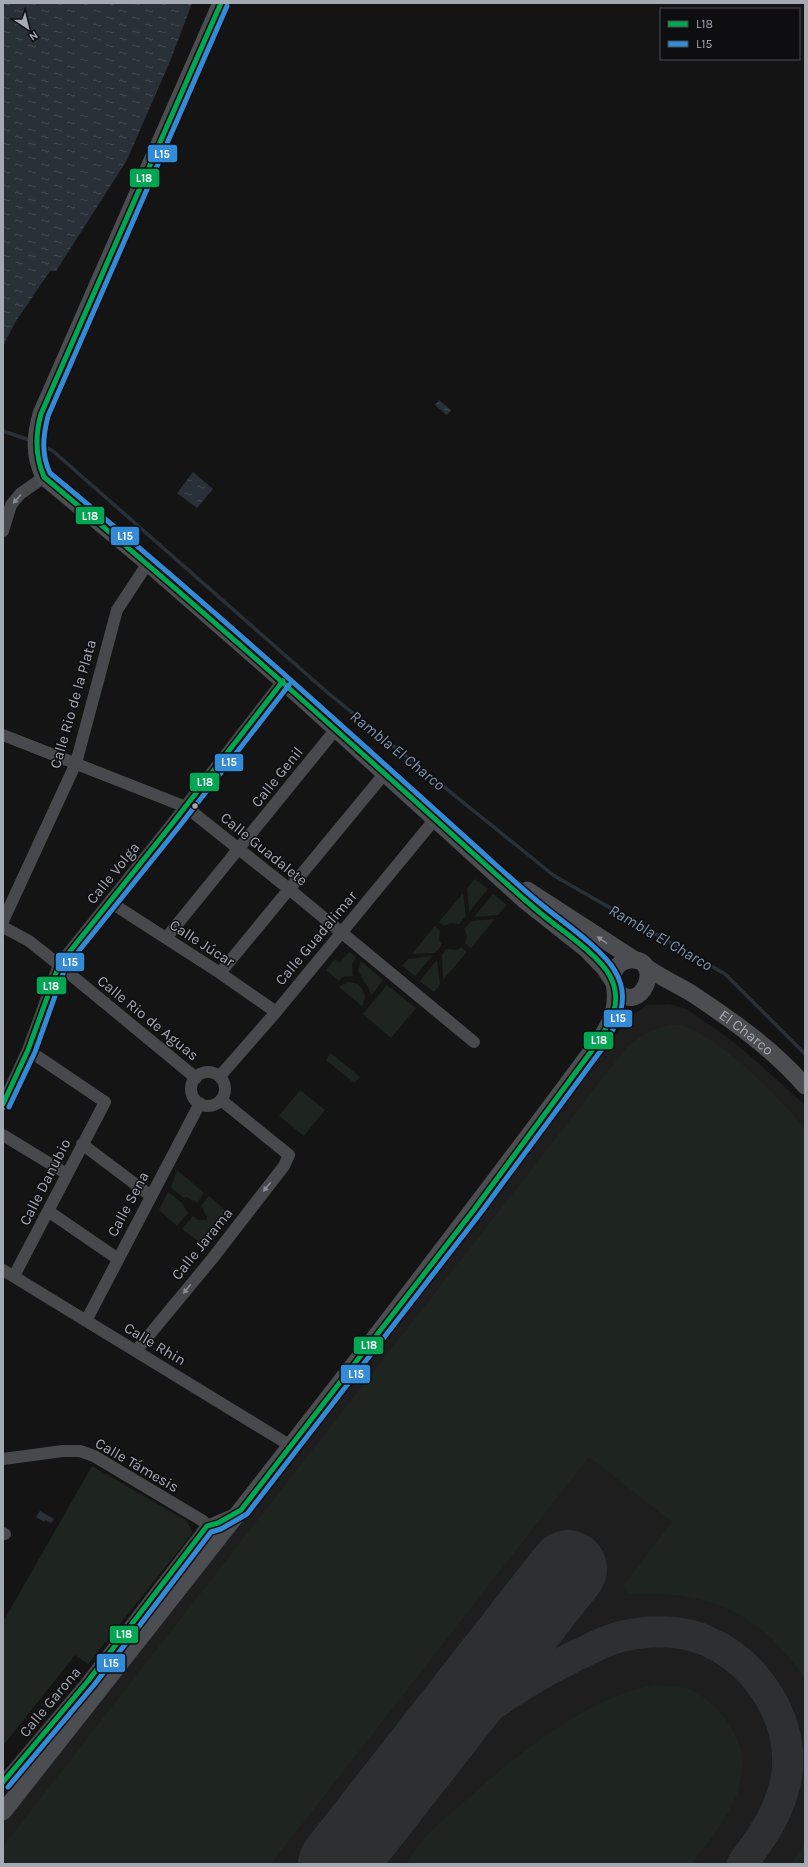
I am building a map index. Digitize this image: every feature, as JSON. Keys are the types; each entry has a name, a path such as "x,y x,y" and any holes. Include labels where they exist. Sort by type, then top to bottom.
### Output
{"main road":[{"path":"44,477 36,452 36,433 41,414 221,3"},
{"name":"El Charco","path":"44,477 148,563 283,681 524,900 586,949 605,969 614,985"},
{"name":"El Charco","path":"488,866 640,964 691,993 778,1057 805,1086"},
{"path":"3,1812 218,1540 473,1211 603,1034 644,990 648,976 640,964 626,961 617,967 614,985 614,1013 603,1034"},
{"path":"614,985 628,997 634,996 644,990"},
{"name":"El Charco","path":"644,990 663,985 680,987"}],"street":[{"path":"3,531 11,505 20,494 44,477"},
{"name":"Calle Rio de la Plata","path":"3,921 76,763 116,610 148,563"},
{"name":"Calle Volga","path":"3,1104 28,1050 59,965 186,807 283,681"},
{"name":"Calle Genil","path":"166,938 336,729"},
{"name":"Calle Guadalete","path":"3,735 186,807 474,1042"},
{"path":"220,973 385,773"},
{"name":"Calle Guadalimar","path":"220,1076 276,1012 436,820"},
{"name":"Calle Júcar","path":"110,902 220,973 276,1012"},
{"name":"Calle Rio de Aguas","path":"3,928 29,941 196,1078"},
{"name":"Calle Danubio","path":"14,1276 105,1102 28,1050"},
{"path":"210,1072 220,1076 223,1080 225,1090 221,1100 212,1106 200,1104 194,1098 192,1093 192,1088 196,1078 210,1072"},
{"name":"Calle Jarama","path":"136,1350 212,1259 284,1166 289,1155 221,1100"},
{"name":"Calle Sena","path":"86,1321 150,1196 200,1104"},
{"path":"3,1135 67,1174"},
{"path":"82,1144 150,1196"},
{"path":"48,1211 118,1259"},
{"name":"Calle Rhin","path":"3,1270 136,1350 290,1446"},
{"name":"Calle Támesis","path":"3,1459 63,1451 80,1451 94,1456 203,1522 218,1540"},
{"path":"207,1526 218,1523 241,1510"},
{"name":"Calle Garona","path":"3,1782 88,1681 207,1526"}],"shaded area":[{"path":"475,879 488,889 469,912 467,888"},
{"path":"463,893 466,916 459,924 450,923 444,926 439,922"},
{"path":"493,894 507,905 498,915 474,917"},
{"path":"495,919 471,948 465,943 467,936 464,929 471,921"},
{"path":"435,926 440,931 439,940 442,945 435,953 412,954"},
{"path":"461,947 467,952 443,980 442,955 446,949 456,950"},
{"path":"349,952 356,957 352,964 353,976 342,977 339,981 326,970 335,959 340,963"},
{"path":"432,956 415,976 402,966 408,959"},
{"path":"437,960 440,985 434,992 420,981"},
{"path":"361,961 383,980 371,996 369,989 358,970"},
{"path":"348,982 357,984 363,990 365,997 362,1006 339,987"},
{"path":"387,985 416,1008 391,1038 363,1014"},
{"path":"669,1004 687,1009 739,1046 805,1105 805,1864 3,1864 3,1817 611,1039 634,1014 647,1005"},
{"path":"679,1024 714,1042 747,1068 805,1128 805,1679 787,1655 769,1636 750,1621 729,1610 707,1601 683,1596 628,1594 624,1584 672,1522 589,1457 271,1864 3,1864 3,1846 627,1047 657,1028"},
{"path":"331,1053 360,1077 354,1083 326,1060"},
{"path":"300,1090 325,1110 304,1136 279,1116"},
{"path":"177,1170 204,1193 197,1203 187,1197 183,1198 171,1187"},
{"path":"168,1192 181,1202 188,1213 177,1226 159,1210"},
{"path":"209,1196 232,1216 226,1224 221,1221 212,1232 216,1236 207,1248 182,1229 193,1216 198,1220 206,1220 207,1217 201,1206"},
{"path":"92,1466 187,1521 192,1531 191,1535 88,1664 75,1655 3,1746 3,1622"},
{"path":"654,1685 685,1688 705,1698 723,1716 730,1726 740,1748 742,1767 737,1794 733,1804 723,1822 692,1864 405,1864 429,1833 529,1748 578,1715 603,1702 629,1692"},
{"path":"805,1843 805,1864 791,1864"}],"water":[{"path":"3,3 192,3 171,59 127,160 56,271 50,271 16,321 3,346"},
{"path":"439,400 451,410 447,415 435,405"},
{"path":"193,472 213,489 197,508 177,493"},
{"path":"40,1511 54,1519 51,1523 46,1520 44,1522 36,1517"}],"waterway":[{"name":"Rambla El Charco","path":"3,431 32,441"},
{"name":"Rambla El Charco","path":"41,444 53,451 328,693 553,875 725,974 805,1054"}],"taxiway":[{"path":"402,1781 458,1731 486,1709 516,1689 563,1662 606,1642 627,1635 661,1632 690,1635 707,1641 725,1651 741,1663 756,1678 778,1713 784,1732 787,1752 787,1773 781,1798 770,1822 742,1864"}],"runway":[{"path":"337,1864 568,1569"}],"transit line":[{"name":"L18","path":"3,1782 88,1681 207,1526 218,1523 241,1510 473,1211 596,1045 614,1012 615,1004 616,995 610,976 591,953 529,904 273,674 44,477 39,461 37,446 41,414 221,3"},
{"name":"L15","path":"8,1787 94,1685 211,1532 221,1529 247,1514 479,1215 602,1049 617,1021 622,1002 620,982 615,971 593,946 540,904 220,617 50,473 47,466 44,445 48,416 227,6"},
{"name":"L18","path":"3,1104 28,1050 59,965 172,824 283,681"},
{"name":"L15","path":"9,1107 35,1052 65,968 178,828 289,685"}]}
